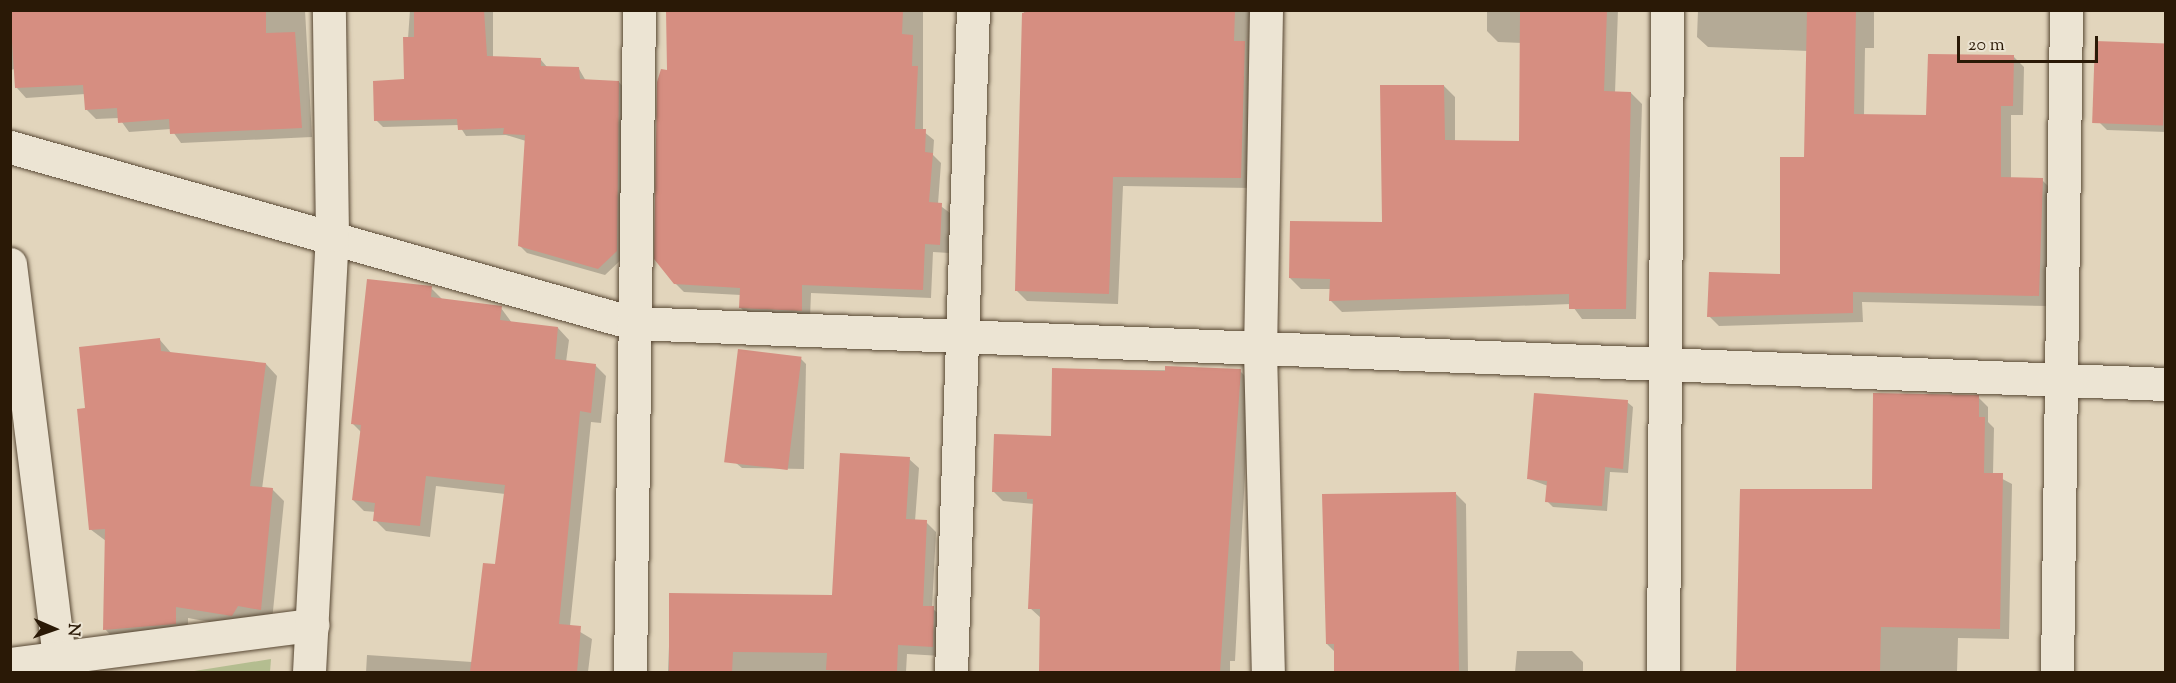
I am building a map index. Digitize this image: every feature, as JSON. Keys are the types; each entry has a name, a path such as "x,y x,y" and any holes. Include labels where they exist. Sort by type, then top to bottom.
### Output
{"street":[{"path":"309,672 332,235 328,10"},
{"path":"630,672 639,10"},
{"path":"951,672 973,10"},
{"path":"1266,10 1260,350 1268,672"},
{"path":"1663,672 1667,10"},
{"path":"2057,672 2058,381 2066,10"},
{"path":"10,147 332,235 633,323 961,332 1260,350 2166,384"},
{"path":"10,264 59,656"},
{"path":"10,664 312,625"}],"green space":[{"path":"271,659 270,672 188,672"}],"building":[{"path":"10,10 266,10 266,33 295,32 302,128 170,134 169,119 118,123 117,108 85,110 83,85 15,88"},
{"path":"414,10 484,10 487,56 541,58 541,66 579,67 580,79 619,81 617,251 598,269 518,246 525,135 503,134 504,128 458,130 457,119 374,121 373,81 404,79 403,37 414,37"},
{"path":"666,10 903,10 902,34 913,35 912,66 918,66 915,129 926,129 925,152 933,153 929,202 942,203 940,245 925,244 923,290 802,285 802,311 739,308 740,288 674,284 654,259 657,82 661,69 667,70"},
{"path":"1036,10 1235,10 1234,41 1245,41 1241,178 1113,177 1109,294 1015,291 1022,13"},
{"path":"1520,10 1607,10 1604,91 1631,92 1626,309 1569,309 1569,294 1329,301 1330,279 1289,278 1290,221 1382,222 1380,85 1444,85 1445,140 1519,141"},
{"path":"1807,10 1856,10 1854,114 1926,115 1928,54 2014,55 2013,106 2001,106 2001,177 2043,178 2039,296 1853,292 1853,313 1707,317 1709,272 1780,274 1780,157 1804,157"},
{"path":"2095,41 2166,43 2163,125 2092,123"},
{"path":"367,279 432,286 431,297 502,306 500,320 558,327 555,359 596,364 591,413 580,411 559,624 581,626 577,672 470,672 483,563 495,564 505,485 426,476 420,526 373,521 375,503 352,500 361,425 351,424"},
{"path":"160,338 161,351 266,363 250,486 273,488 261,610 238,606 232,616 176,607 176,624 103,630 105,529 89,530 77,409 85,408 79,347"},
{"path":"738,349 802,357 788,470 724,462"},
{"path":"1165,366 1241,369 1220,672 1039,672 1040,609 1028,609 1033,499 1027,499 1027,492 992,492 994,434 1051,436 1052,368 1165,371"},
{"path":"1534,393 1628,400 1623,469 1605,467 1602,506 1545,502 1547,481 1527,479"},
{"path":"1873,393 1979,395 1979,417 1985,417 1984,473 2003,473 2000,629 1881,627 1880,672 1736,672 1740,489 1872,489"},
{"path":"840,453 910,457 906,519 927,520 923,606 934,606 933,647 898,645 897,672 826,670 827,653 733,652 732,672 669,672 669,593 832,595"},
{"path":"1456,492 1459,672 1334,672 1334,644 1326,644 1322,494"}]}
